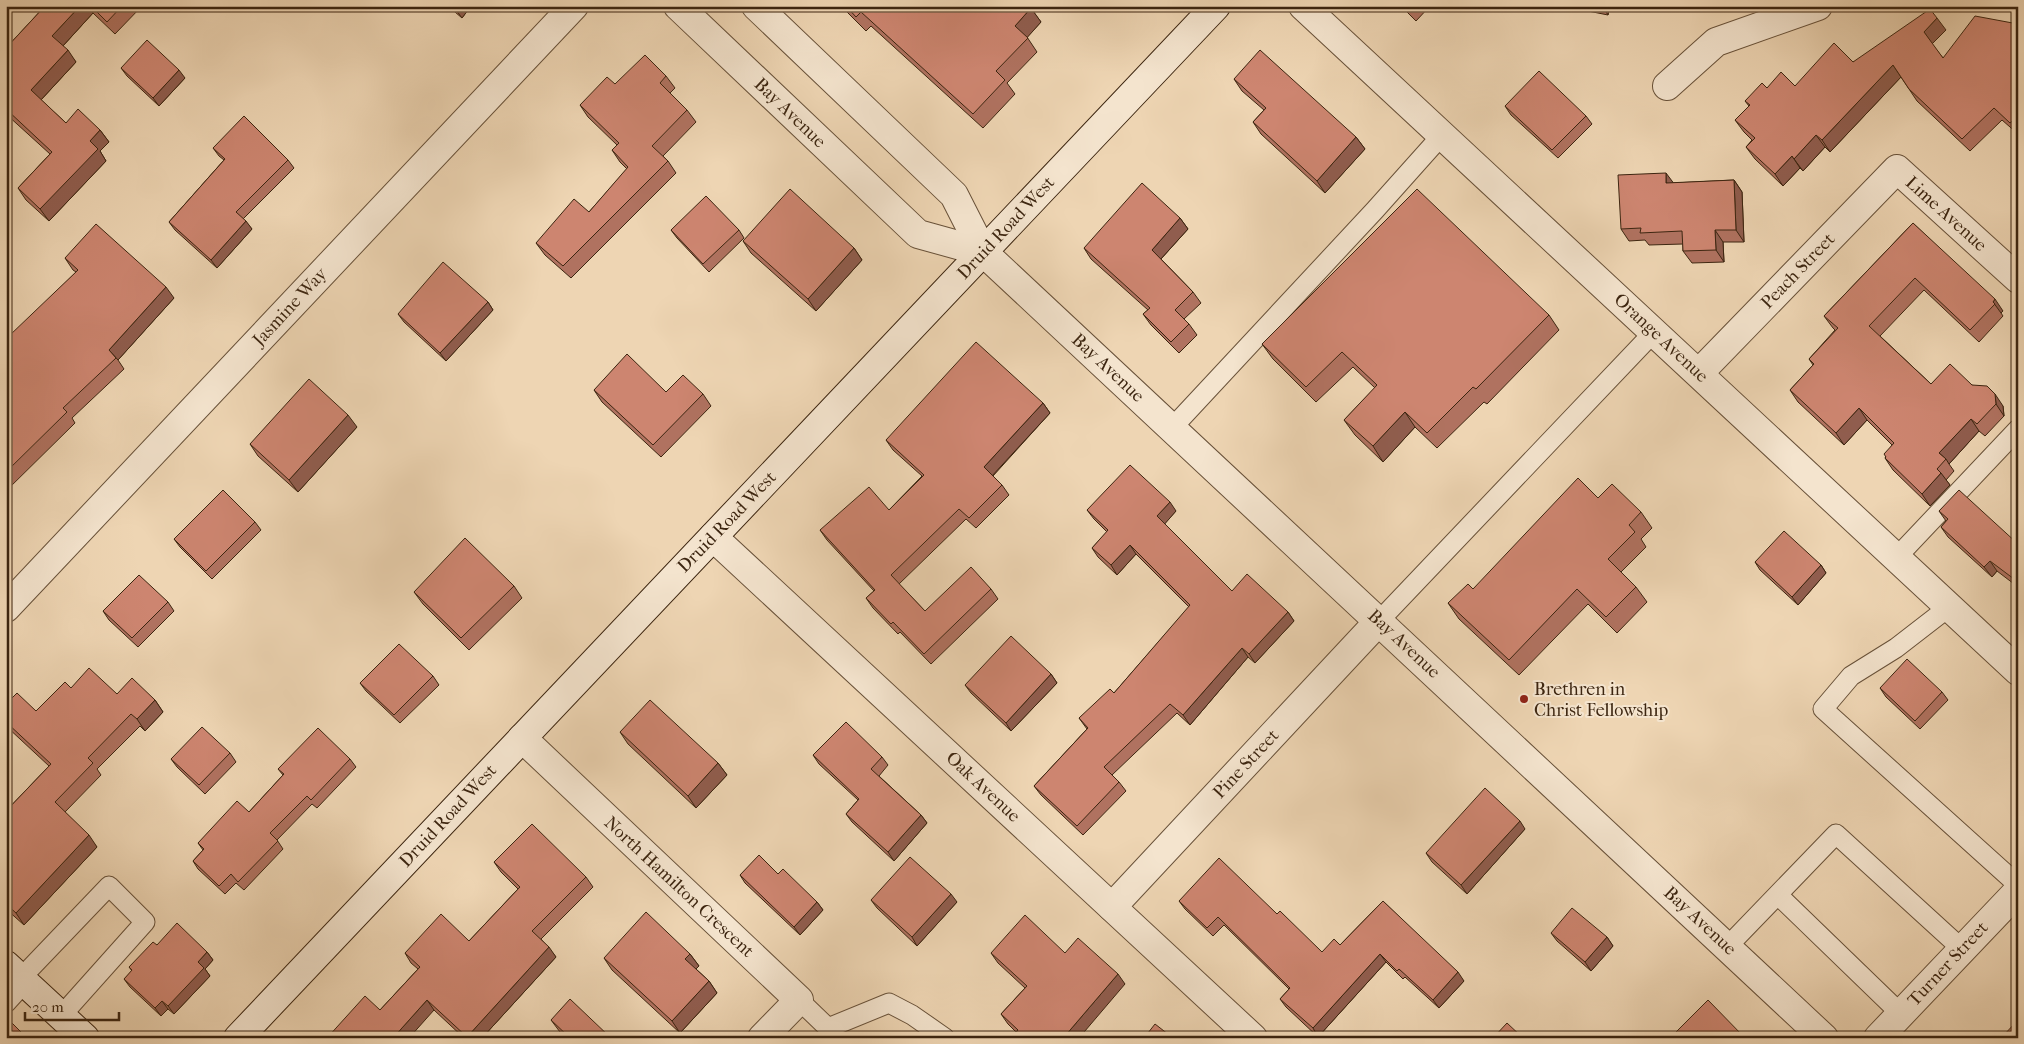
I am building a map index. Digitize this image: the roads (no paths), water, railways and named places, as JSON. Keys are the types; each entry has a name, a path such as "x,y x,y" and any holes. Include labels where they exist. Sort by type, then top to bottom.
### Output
{"street":[{"name":"Jasmine Way","path":"6,608 574,6"},
{"name":"Bay Avenue","path":"678,6 918,234 983,252"},
{"name":"Bay Avenue","path":"756,6 954,195 983,252 1824,1038"},
{"name":"Druid Road West","path":"238,1038 1216,6"},
{"name":"Orange Avenue","path":"1303,6 2018,671"},
{"path":"1667,86 1716,42 1818,6"},
{"name":"Lime Avenue","path":"1896,169 2018,279"},
{"name":"Peach Street","path":"1699,374 1896,169"},
{"name":"Oak Avenue","path":"713,537 1253,1038"},
{"name":"Pine Street","path":"1112,907 1380,621"},
{"name":"North Hamilton Crescent","path":"522,738 799,1000"},
{"name":"Turner Street","path":"1878,1038 2018,891"},
{"path":"17,975 85,1038"},
{"path":"762,1038 799,1000"}],"lane":[{"path":"1172,428 1375,210 1442,135"},
{"path":"1380,621 1654,332"},
{"path":"1896,558 2018,429"},
{"path":"1949,607 1896,648 1851,676 1823,709 2018,885"},
{"path":"1727,947 1836,834 1962,949"},
{"path":"6,1003 17,975 109,886 145,922 62,1016"},
{"path":"1778,895 1901,1014"},
{"path":"799,1000 830,1033 889,1003 912,1015 945,1038"}],"place":[{"name":"Brethren in Christ Fellowship","path":"1524,699"}]}
